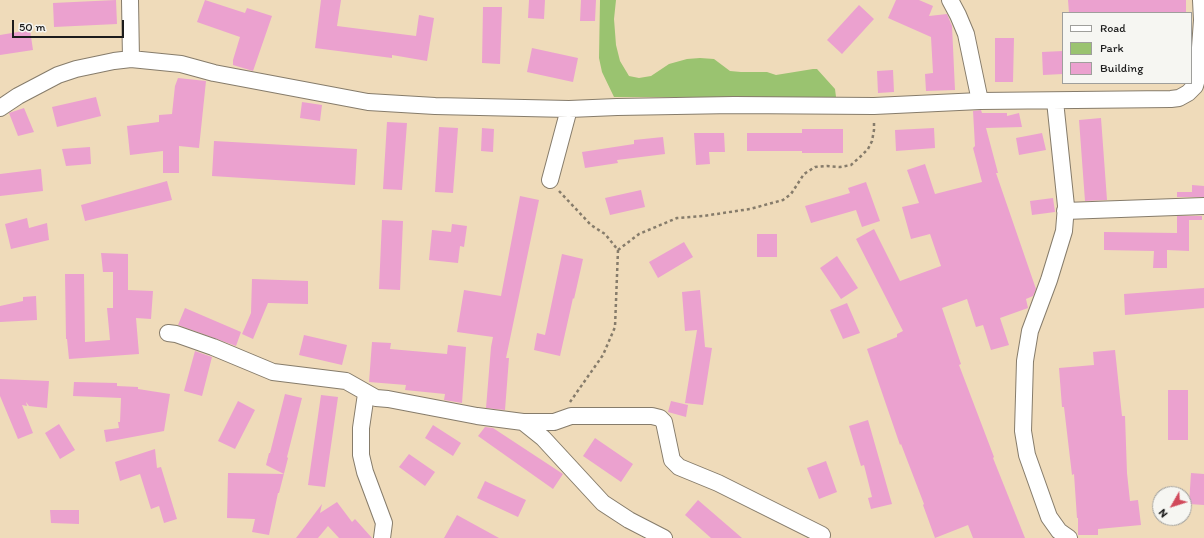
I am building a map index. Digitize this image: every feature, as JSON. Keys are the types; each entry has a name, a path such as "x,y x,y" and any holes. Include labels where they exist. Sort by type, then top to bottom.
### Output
{"street":[{"path":"130,0 131,59"},
{"path":"950,0 966,34 980,101"},
{"path":"0,108 18,96 58,75 76,69 131,59 181,64 214,73 368,102 435,106 569,109 617,106 874,106 980,101 1171,99 1179,98 1188,93 1194,86 1198,75 1202,20 1201,0"},
{"path":"1054,101 1065,211 1064,231 1030,330 1024,361 1023,431 1027,455 1049,517 1059,530 1069,538"},
{"path":"550,180 569,109"},
{"path":"1065,211 1204,206"},
{"path":"168,333 176,334 213,347 273,372 346,381 366,394 376,398 477,416 524,422 554,422 571,416 652,416 660,418 664,422 672,460 679,467 718,483 822,536"},
{"path":"366,394 361,428 361,455 365,472 384,523 382,538"},
{"path":"524,422 543,438 603,503 629,520 664,538"}],"path":[{"path":"618,250 639,234 677,218 750,209 783,200 790,194 804,174 815,167 840,167 851,165 868,149 872,141 874,130 874,106"},
{"path":"550,180 591,225 605,234 618,250 615,327 603,355 570,400 571,416"}],"green space":[{"path":"600,0 616,0 614,19 616,45 620,61 629,76 639,78 651,76 669,64 687,59 700,58 714,59 730,71 767,72 776,75 817,69 835,89 836,97 614,97 602,72 599,58"}],"building":[{"path":"116,0 117,24 54,27 53,3"},
{"path":"205,0 245,13 247,8 272,16 253,71 233,65 233,60 240,37 197,22"},
{"path":"321,0 341,0 337,26 416,36 419,15 434,18 427,61 392,55 392,58 315,48"},
{"path":"529,0 545,0 544,19 528,18"},
{"path":"581,0 596,0 595,21 580,21"},
{"path":"896,0 919,0 933,6 929,16 947,14 952,26 955,90 926,91 925,74 933,73 931,37 888,18"},
{"path":"1068,0 1186,0 1186,12 1069,12"},
{"path":"859,5 874,19 842,54 827,40"},
{"path":"483,7 502,7 500,64 482,63"},
{"path":"30,30 33,50 0,55 0,35"},
{"path":"995,38 1014,38 1013,82 995,82"},
{"path":"532,48 578,58 573,82 527,72"},
{"path":"1062,51 1062,74 1043,75 1042,52"},
{"path":"893,70 894,92 878,93 877,71"},
{"path":"178,78 206,81 199,148 179,146 179,173 163,173 163,151 130,155 127,126 159,122 159,115 172,114 175,86"},
{"path":"96,97 101,116 57,127 52,107"},
{"path":"302,102 322,105 320,121 300,118"},
{"path":"24,108 34,132 18,136 9,113"},
{"path":"981,110 982,113 1007,113 1007,116 1019,113 1022,127 986,128 998,173 996,173 1036,289 1033,296 1026,299 1028,308 1000,318 1009,345 991,350 983,325 976,327 967,299 942,308 961,364 959,365 994,457 993,458 1025,538 973,538 968,525 935,538 923,505 924,504 901,444 900,445 867,349 897,337 897,334 903,331 856,239 874,229 900,281 941,266 930,234 911,239 902,207 919,203 907,170 925,164 935,194 982,182 973,148 975,146 973,111"},
{"path":"1101,118 1107,200 1085,201 1079,120"},
{"path":"387,122 407,123 402,190 383,189"},
{"path":"439,127 458,128 453,193 435,192"},
{"path":"482,128 494,129 493,152 481,151"},
{"path":"934,128 935,148 896,151 895,130"},
{"path":"802,129 843,129 843,153 747,151 747,133 802,133"},
{"path":"694,133 724,133 725,152 709,152 710,164 696,165"},
{"path":"1042,133 1046,150 1019,155 1016,138"},
{"path":"663,137 665,154 617,160 618,163 585,168 582,152 634,144 634,140"},
{"path":"214,141 357,149 355,185 212,176"},
{"path":"90,147 91,164 66,166 62,149"},
{"path":"41,169 43,191 0,196 0,174"},
{"path":"167,181 172,200 85,221 81,205"},
{"path":"866,182 880,221 862,227 856,210 811,223 805,206 850,193 848,188"},
{"path":"1192,185 1204,186 1204,197 1177,197 1177,192 1192,192"},
{"path":"641,190 645,207 610,215 605,198"},
{"path":"520,196 539,200 506,358 509,358 505,410 486,408 493,337 457,332 464,290 501,296"},
{"path":"1053,198 1055,212 1032,215 1030,201"},
{"path":"1177,216 1202,216 1202,220 1189,220 1189,251 1167,250 1167,268 1153,268 1154,251 1104,250 1104,232 1177,233"},
{"path":"27,218 29,228 47,223 49,240 11,249 5,224"},
{"path":"382,220 403,221 400,290 379,289"},
{"path":"452,224 467,226 464,247 460,246 458,263 429,260 432,230 451,232"},
{"path":"757,234 777,234 777,257 757,257"},
{"path":"684,242 693,257 658,278 649,262"},
{"path":"101,253 128,254 128,290 153,291 151,319 136,318 139,354 69,359 66,339 65,274 84,274 85,342 110,340 107,308 113,308 113,272 103,272"},
{"path":"562,254 583,259 560,356 534,350 537,333 545,335"},
{"path":"837,256 858,288 841,299 820,268"},
{"path":"252,279 308,281 308,304 268,303 253,339 242,334 251,313"},
{"path":"1204,288 1204,308 1125,315 1124,294"},
{"path":"700,290 705,347 712,348 703,405 685,403 697,330 685,331 682,292"},
{"path":"36,296 37,320 0,322 0,306 23,301 23,297"},
{"path":"847,303 860,333 843,339 830,310"},
{"path":"185,308 241,332 236,346 178,325"},
{"path":"304,335 347,345 342,365 299,355"},
{"path":"372,342 391,343 390,349 447,354 448,345 466,347 462,403 444,400 445,394 405,390 406,385 369,382"},
{"path":"1115,350 1122,416 1125,416 1127,473 1130,501 1138,500 1141,525 1098,529 1098,535 1078,535 1074,474 1072,475 1064,407 1062,407 1059,368 1094,365 1093,352"},
{"path":"195,351 212,357 202,396 184,391"},
{"path":"0,379 49,381 47,408 29,406 26,402 27,406 22,405 33,433 18,439 0,396"},
{"path":"74,382 117,383 117,386 138,387 138,389 170,394 164,431 106,442 104,430 119,428 118,422 120,422 121,398 73,396"},
{"path":"1168,390 1188,390 1188,440 1168,440"},
{"path":"285,394 302,398 284,474 266,465"},
{"path":"321,395 338,397 325,487 308,485"},
{"path":"238,401 255,410 235,449 218,441"},
{"path":"671,401 688,405 686,417 668,412"},
{"path":"868,420 892,504 871,509 868,498 872,497 864,465 861,466 849,426"},
{"path":"59,424 75,450 60,459 45,433"},
{"path":"433,425 461,443 453,456 425,438"},
{"path":"485,427 493,428 563,474 553,489 478,436"},
{"path":"595,438 633,464 621,482 583,456"},
{"path":"155,449 157,468 161,467 177,519 164,523 159,506 151,509 140,474 120,481 115,462"},
{"path":"409,454 435,472 425,486 399,467"},
{"path":"826,461 837,492 819,499 807,468"},
{"path":"228,473 284,474 278,493 269,535 252,532 255,519 227,518"},
{"path":"1191,473 1204,474 1204,505 1192,504 1192,486 1190,486"},
{"path":"485,481 526,500 518,517 477,498"},
{"path":"698,500 742,538 711,538 685,515"},
{"path":"337,502 352,522 355,519 372,538 339,538 328,526 318,538 296,538 322,504 320,513"},
{"path":"50,510 79,510 79,524 51,523"},
{"path":"457,515 499,538 444,538"}]}
